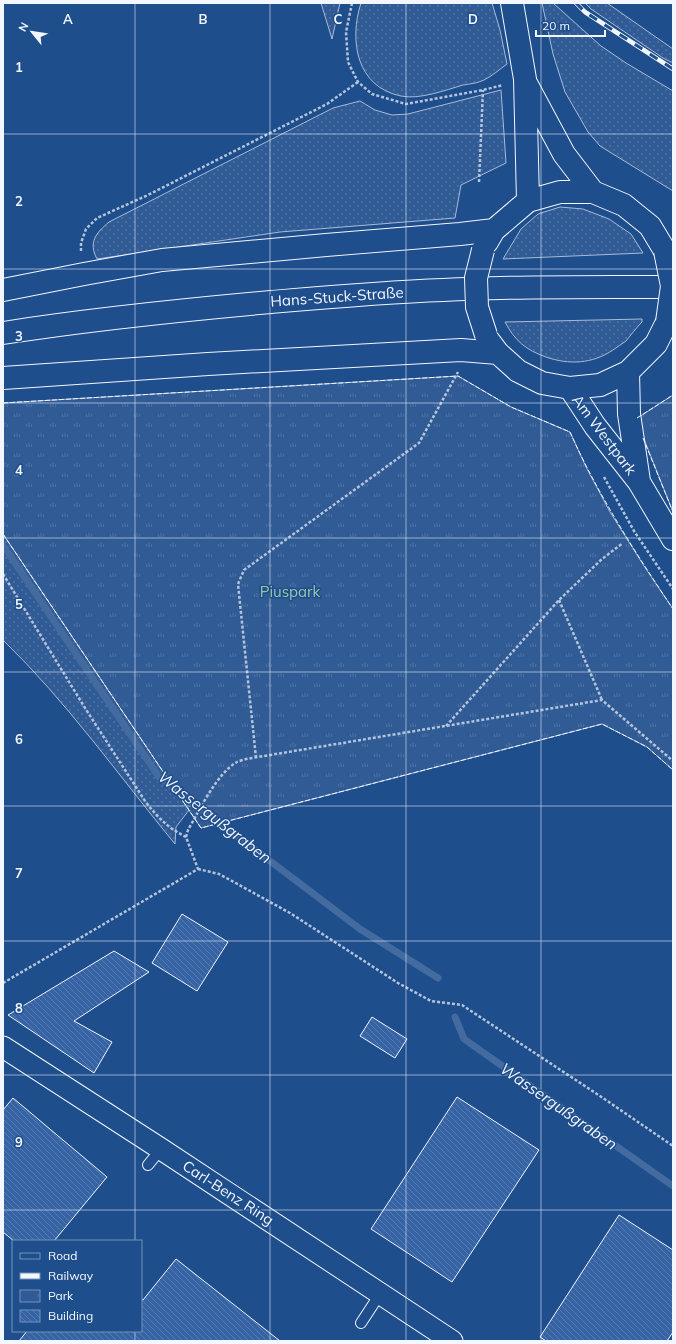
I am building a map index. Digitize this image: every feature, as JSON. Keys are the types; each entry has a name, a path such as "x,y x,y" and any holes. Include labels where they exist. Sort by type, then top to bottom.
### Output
{"main road":[{"path":"512,3 525,80 528,202"},
{"path":"525,80 564,154 593,192"},
{"path":"560,192 593,192 624,205 650,226 665,251 672,286 664,345 628,372 600,385 570,388 542,384 518,371 498,353 486,335 477,307 476,285 476,278 483,250 494,230 528,202 560,192"},
{"path":"650,226 673,231"},
{"path":"3,290 162,260 494,230"},
{"name":"Hans-Stuck-Straße","path":"3,333 46,326 206,308 341,296 444,290 558,287 673,287"},
{"path":"3,378 224,363 454,350 498,353"},
{"name":"Am Westpark","path":"628,372 628,414 640,482"},
{"name":"Am Westpark","path":"570,388 595,426 640,482 673,539"}],"street":[{"name":"Carl-Benz Ring","path":"3,1047 155,1157 380,1294 452,1341"}],"lane":[{"path":"361,1323 380,1294"}],"path":[{"path":"352,3 346,32 348,62 358,82 372,94 406,104 483,90 525,80"},
{"path":"84,274 81,242 86,229 97,218 148,195 327,104 358,82"},
{"path":"479,182 483,90"},
{"path":"256,758 238,584 244,570 419,443 461,367"},
{"path":"602,474 634,532 673,590"},
{"path":"446,726 559,600 602,559 623,543"},
{"path":"3,574 85,708 145,801 156,815 170,828 186,837"},
{"path":"559,600 602,700 673,761"},
{"path":"198,869 186,837 188,830 212,789 237,762 602,700"},
{"path":"3,983 198,869 219,874 277,906 398,983 431,1001 462,1005 673,1146"}],"green space":[{"path":"321,3 340,3 332,39"},
{"path":"361,3 492,3 500,30 507,64 482,81 424,96 408,97 386,91 374,83 365,72 360,60 356,32 357,17"},
{"path":"542,3 553,3 601,46 673,91 673,191 600,146 588,132 565,92 553,54"},
{"path":"585,3 607,3 673,49 673,63 663,58 591,9"},
{"path":"501,90 506,163 461,185 455,218 280,232 97,259 94,253 93,243 95,238 100,230 109,222 333,108 360,101 375,110 392,115 408,114"},
{"path":"560,207 583,209 609,219 631,234 643,253 503,259 521,229 538,214"},
{"path":"642,319 642,322 626,341 605,355 580,362 555,360 527,348 517,340 505,322"},
{"name":"Piuspark","path":"458,376 511,407 570,432 586,467 610,512 673,609 673,770 647,747 602,724 201,828 3,534 3,403"},
{"path":"673,395 673,512 636,419"},
{"path":"3,534 189,810 176,827 175,844 71,714 49,688 3,640"}],"building":[{"path":"182,914 228,942 197,991 152,963"},
{"path":"114,951 149,972 74,1021 112,1042 94,1073 8,1015"},
{"path":"372,1017 407,1039 395,1058 360,1036"},
{"path":"457,1097 539,1150 452,1282 371,1229"},
{"path":"13,1098 107,1177 55,1240 13,1240 3,1232 3,1110"},
{"path":"619,1215 673,1250 673,1332 667,1341 546,1341 540,1337"},
{"path":"176,1259 280,1341 19,1341 26,1332 142,1332 143,1300"}],"waterway":[{"name":"Wassergußgraben","path":"3,545 159,777 360,929 438,978"},
{"name":"Wassergußgraben","path":"455,1017 464,1039 673,1186"}],"railway":[{"path":"576,3 585,12 673,69"}],"fence":[{"path":"3,403 458,376 511,407 570,432 605,501 631,545 673,609"},
{"path":"637,418 673,395"},
{"path":"643,438 673,512"},
{"path":"3,534 201,828 602,724 647,747 673,770"}]}
